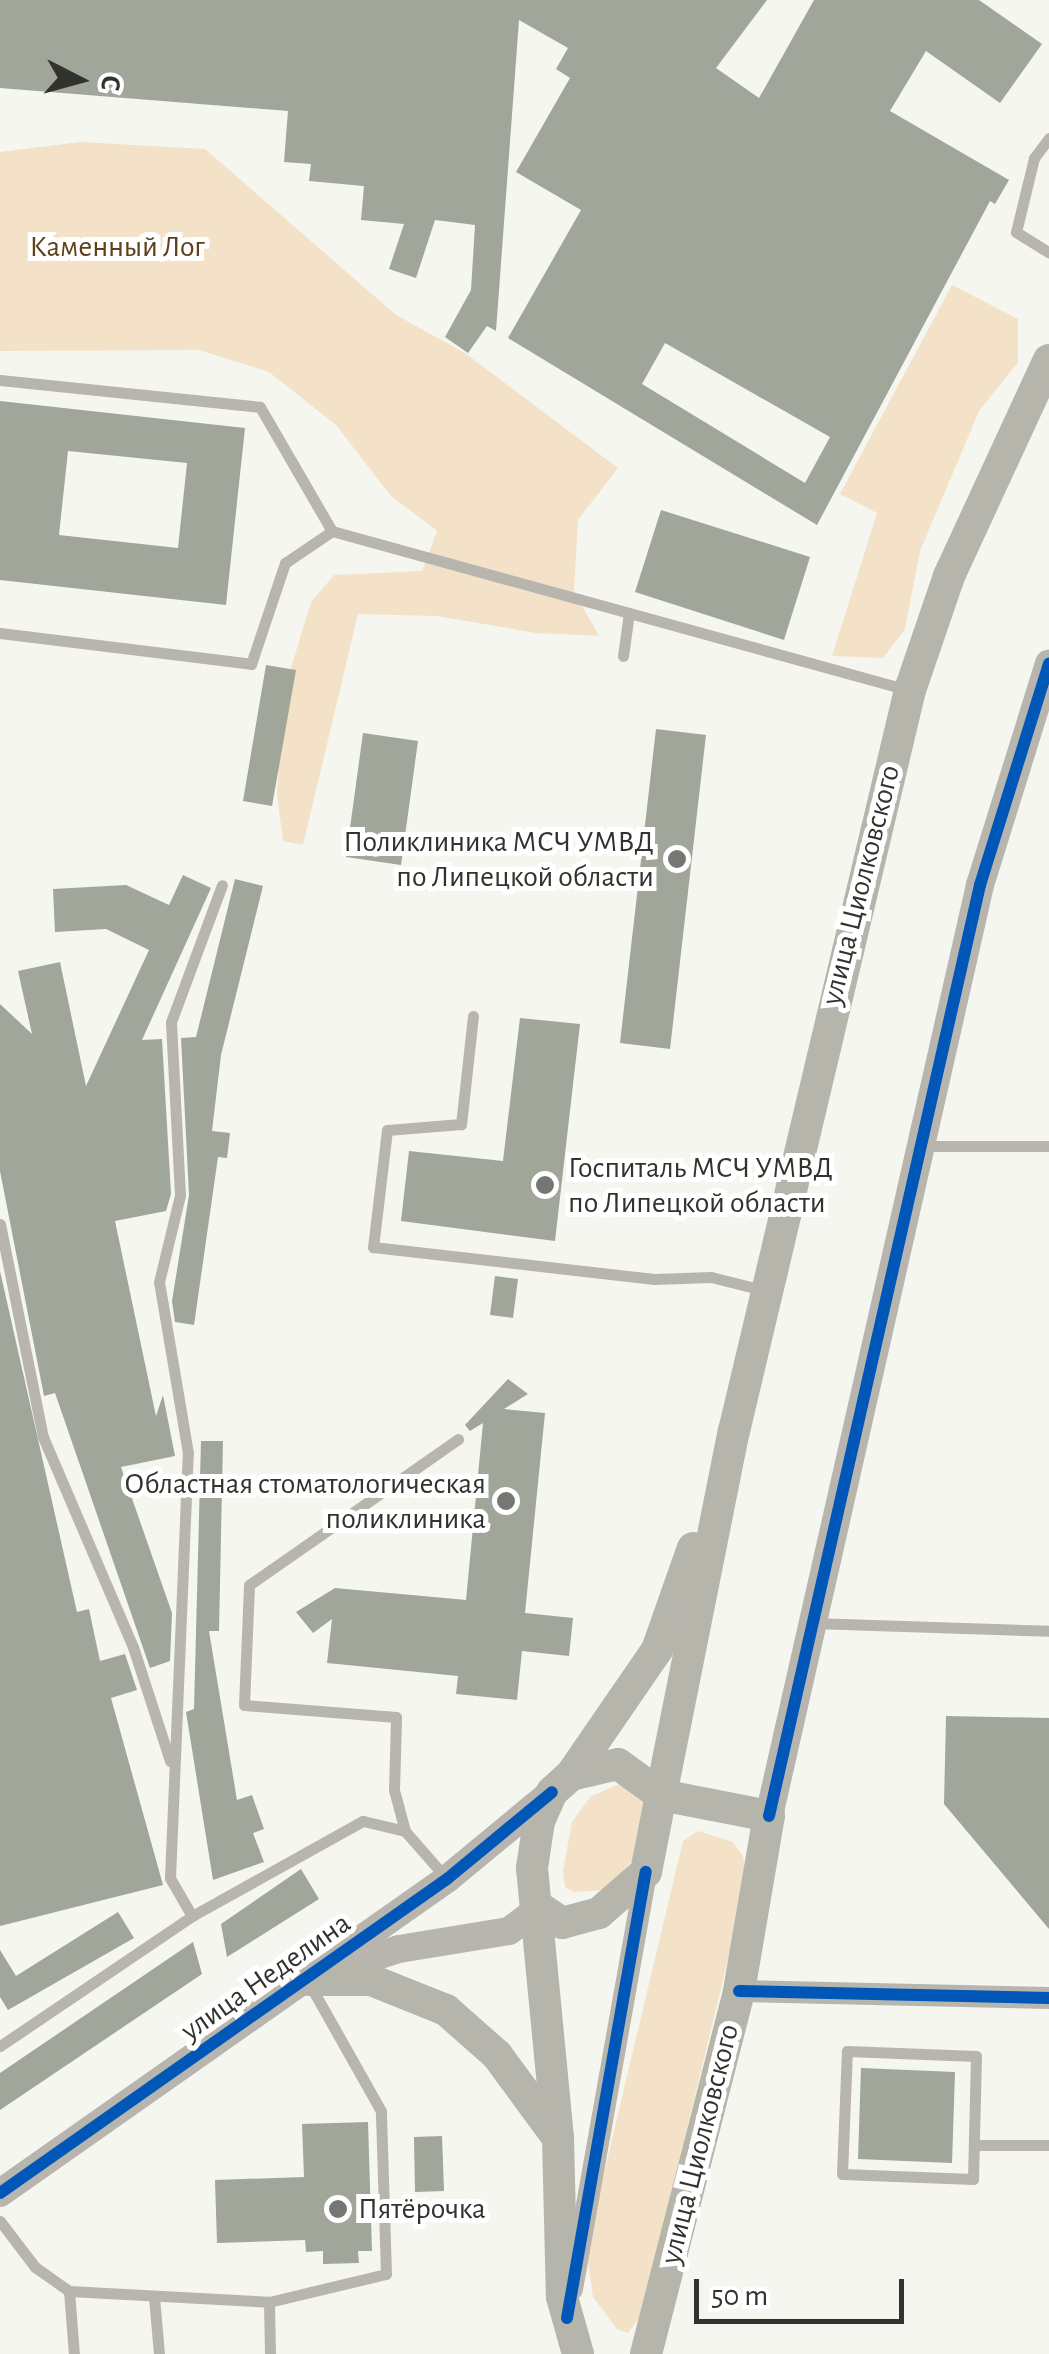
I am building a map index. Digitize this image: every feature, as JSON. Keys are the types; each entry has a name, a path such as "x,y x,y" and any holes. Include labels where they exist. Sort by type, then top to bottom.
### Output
{"main road":[{"name":"улица Циолковского","path":"661,1795 734,1430 910,690 949,576 1049,360"},
{"name":"улица Циолковского","path":"562,1783 656,1650 734,1430"},
{"path":"578,2354 567,2318 558,2138 540,1908 532,1868 562,1783 618,1764 661,1795 769,1816"},
{"path":"540,1908 562,1922 598,1913 646,1872 661,1795"},
{"name":"улица Циолковского","path":"646,2354 739,1991 769,1816"},
{"path":"308,1980 371,1980 446,2010 497,2055 558,2138"}],"street":[{"path":"769,1816 980,885 1045,681"},
{"name":"улица Неделина","path":"0,2192 447,1880 562,1783"},
{"path":"567,2318 646,1872"},
{"name":"улица Неделина","path":"308,1980 399,1949 509,1931 540,1908"},
{"path":"739,1991 1049,1998"}],"lane":[{"path":"1049,138 1034,158 1016,232 1049,254"},
{"path":"0,380 260,407 332,531 910,690"},
{"path":"0,634 251,664 285,562 332,531"},
{"path":"623,656 628,612"},
{"path":"192,1916 170,1878 188,1452 159,1282 180,1195 171,1022 222,885"},
{"path":"473,1016 461,1124 387,1130 374,1246 654,1279 711,1278 767,1291"},
{"path":"921,1146 1049,1146"},
{"path":"0,1224 43,1437 134,1647 173,1770"},
{"path":"447,1880 405,1831 394,1790 396,1718 244,1704 250,1585 458,1440"},
{"path":"812,1623 1049,1632"},
{"path":"0,2046 192,1916 362,1821 405,1831"},
{"path":"0,2221 36,2267 69,2291 270,2302 386,2274 381,2111 308,1980"},
{"path":"847,2051 976,2056 974,2145 972,2179 842,2174 847,2051"},
{"path":"974,2145 1049,2146"},
{"path":"69,2291 74,2354"},
{"path":"154,2297 159,2354"},
{"path":"270,2302 270,2354"},
{"path":"557,2354 567,2318"}],"green space":[{"name":"Каменный Лог","path":"80,142 205,149 396,315 465,353 618,468 578,520 574,591 599,636 536,633 437,616 358,614 303,845 283,841 277,794 284,691 311,602 334,575 422,571 437,531 390,495 336,425 269,372 199,350 0,351 0,152"},
{"path":"952,285 1018,319 1018,362 979,411 920,551 905,629 883,658 832,656 877,513 840,494"},
{"path":"620,1784 641,1794 645,1805 641,1849 609,1890 574,1892 565,1887 563,1871 572,1822 591,1796"},
{"path":"698,1831 733,1842 743,1856 747,1881 642,2314 628,2333 617,2329 593,2297 586,2248 683,1841"}],"building":[{"path":"0,0 767,0 716,68 759,98 814,0 979,0 1042,44 1000,103 926,51 890,111 1009,180 995,204 990,201 817,525 508,338 581,210 516,172 570,78 556,69 568,48 519,20 496,331 487,326 468,353 445,337 471,290 475,225 435,220 416,278 389,269 404,224 361,220 364,186 309,181 311,164 284,162 288,111 0,88","holes":["665,343 830,437 805,483 642,384"]},
{"path":"0,401 245,428 226,605 0,580","holes":["68,451 187,463 178,548 59,535"]},
{"path":"661,510 810,557 784,640 635,592"},
{"path":"266,665 296,670 272,806 243,801"},
{"path":"656,729 706,735 670,1049 620,1043"},
{"path":"363,733 418,741 401,865 346,857"},
{"path":"183,875 211,888 142,1040 162,1039 171,1194 166,1211 115,1221 156,1416 163,1395 175,1456 121,1467 172,1613 170,1661 150,1668 55,1393 44,1396 0,1171 0,1004 32,1034 18,971 60,962 86,1086 149,950 106,929 55,932 53,889 126,885 169,905"},
{"path":"235,879 263,886 221,1055 212,1131 230,1133 227,1158 218,1157 194,1325 175,1322 172,1301 189,1195 181,1038 196,1037"},
{"path":"520,1018 580,1024 555,1241 401,1221 409,1151 503,1161"},
{"path":"0,1271 77,1612 89,1609 100,1661 125,1654 137,1690 111,1698 163,1885 0,1926"},
{"path":"495,1276 518,1279 513,1318 490,1315"},
{"name":"Областная стоматологическая поликлиника","path":"508,1379 528,1394 504,1409 545,1413 525,1613 573,1618 569,1656 522,1651 517,1700 456,1694 458,1676 327,1663 332,1619 313,1633 296,1612 335,1588 466,1600 483,1423 470,1431 465,1425"},
{"path":"201,1441 223,1441 219,1631 209,1631 237,1800 252,1795 264,1829 253,1833 264,1862 213,1880 186,1712 194,1709"},
{"path":"946,1716 1049,1718 1049,1929 944,1804"},
{"path":"301,1869 319,1899 227,1957 221,1924"},
{"path":"118,1912 134,1938 8,2010 0,1997 0,1950 16,1976"},
{"path":"193,1942 202,1974 0,2110 0,2073"},
{"path":"861,2068 955,2072 952,2163 858,2159"},
{"name":"Пятёрочка","path":"368,2122 372,2251 358,2251 359,2263 323,2264 323,2251 306,2252 305,2240 217,2243 215,2180 304,2177 302,2124"},
{"path":"442,2136 444,2191 415,2192 414,2137"}],"cycle path":[{"path":"769,1816 980,885 1049,663"},
{"path":"0,2193 447,1879 552,1792"},
{"path":"567,2318 646,1872"},
{"path":"739,1991 1049,1998"}],"place":[{"name":"Поликлиника МСЧ УМВД по Липецкой области","path":"677,859"},
{"name":"Госпиталь МСЧ УМВД по Липецкой области","path":"545,1185"},
{"name":"Областная стоматологическая поликлиника","path":"506,1501"},
{"name":"Пятёрочка","path":"338,2209"}]}
